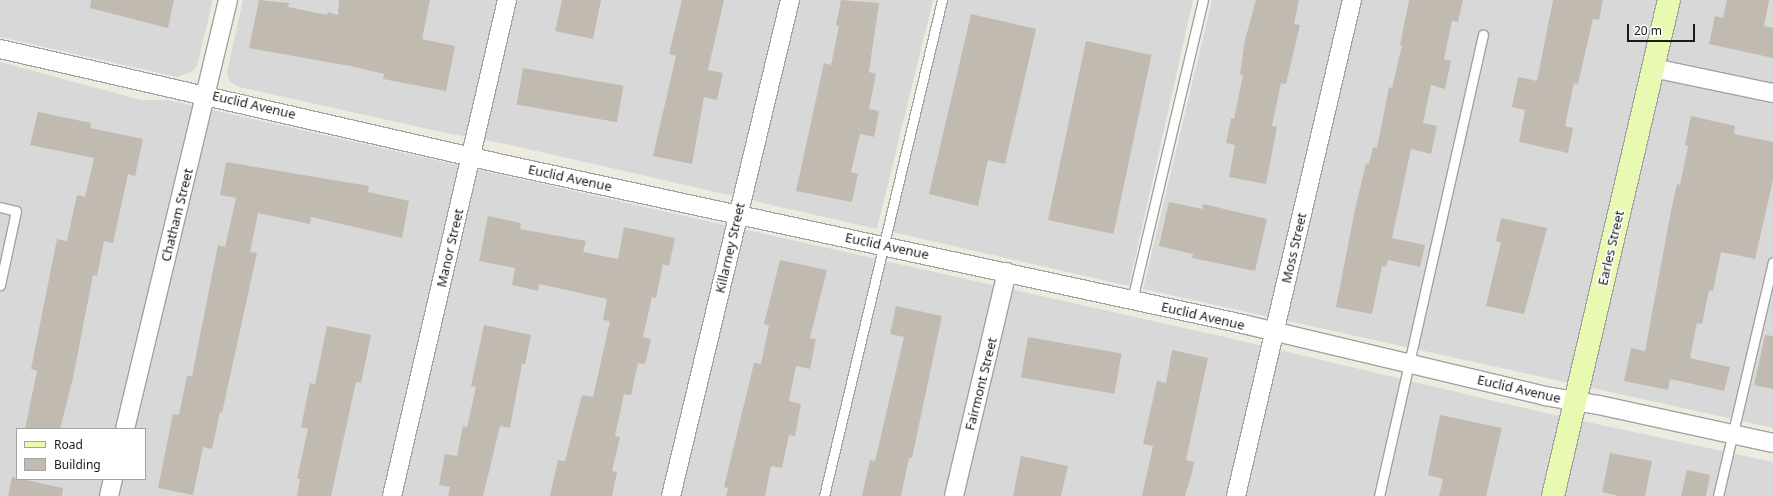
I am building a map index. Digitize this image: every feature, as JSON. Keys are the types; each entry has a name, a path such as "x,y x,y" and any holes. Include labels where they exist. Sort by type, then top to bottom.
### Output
{"street":[{"name":"Chatham Street","path":"126,428 228,0"},
{"name":"Manor Street","path":"392,496 507,0"},
{"name":"Killarney Street","path":"671,496 790,0"},
{"name":"Moss Street","path":"1236,496 1352,0"},
{"name":"Earles Street","path":"1553,496 1669,0"},
{"name":"Euclid Avenue","path":"0,49 206,94 471,156 882,244 1575,401 1733,433 1773,443"},
{"path":"1653,68 1773,93"},
{"name":"Fairmont Street","path":"954,496 1007,272"},
{"path":"109,496 113,480"}],"lane":[{"path":"824,496 882,244 942,0"},
{"path":"1132,300 1203,0"},
{"path":"1379,496 1483,35"},
{"path":"0,207 16,211 0,285"},
{"path":"1718,496 1773,266"}],"shaded area":[{"path":"0,0 213,0 197,66 193,71 177,77 0,37"},
{"path":"243,0 933,0 877,229 506,144 446,133 239,87 229,81 227,72"},
{"path":"948,0 1193,0 1129,286 892,232"},
{"path":"1212,0 1773,0 1773,428 1143,289"},
{"path":"0,62 141,100 168,100 1242,341 1537,411 1773,462 1773,496 0,496"}],"building":[{"path":"91,0 174,0 168,28 90,8"},
{"path":"259,0 289,3 288,7 327,15 328,12 338,15 339,0 430,0 422,39 455,46 446,91 383,79 384,74 350,66 249,48"},
{"path":"562,0 601,0 593,39 555,31"},
{"path":"682,0 724,0 708,70 723,73 717,100 704,97 692,164 653,156 676,56 669,54"},
{"path":"841,0 879,3 869,72 876,74 869,109 879,111 874,137 860,134 851,172 858,174 852,202 796,191 824,63 831,65 839,26 836,25"},
{"path":"1256,0 1299,0 1294,24 1300,25 1286,84 1281,83 1272,126 1277,127 1266,184 1229,177 1235,145 1226,143 1231,118 1234,119 1243,75 1240,74 1245,40"},
{"path":"1409,0 1463,0 1458,22 1452,21 1444,59 1451,61 1445,89 1431,85 1423,123 1437,126 1431,154 1411,149 1392,238 1425,245 1420,267 1388,260 1386,267 1382,266 1372,314 1336,307 1354,214 1366,163 1369,164 1373,147 1377,148 1389,87 1392,88 1402,45 1400,45"},
{"path":"1553,0 1603,0 1599,20 1593,19 1578,84 1574,83 1565,126 1573,128 1568,153 1519,142 1525,110 1512,107 1518,77 1537,81"},
{"path":"1727,0 1769,0 1764,26 1773,28 1773,58 1709,44 1715,16 1723,18"},
{"path":"971,14 1036,29 1005,164 988,160 978,206 929,194"},
{"path":"1086,41 1152,55 1113,234 1048,220"},
{"path":"523,68 623,86 617,122 517,104"},
{"path":"38,112 91,123 90,128 143,139 135,176 128,174 113,243 104,241 97,276 93,275 73,378 60,428 25,428 37,371 31,369 57,239 67,241 77,195 85,197 94,158 30,145"},
{"path":"1691,116 1735,126 1734,134 1773,142 1773,180 1755,259 1721,252 1713,291 1709,290 1702,324 1697,323 1690,358 1730,367 1724,391 1670,379 1668,390 1624,381 1631,348 1645,351 1671,211 1677,184 1680,185 1688,146 1685,145"},
{"path":"226,162 369,186 368,192 409,201 402,238 311,217 310,224 258,213 250,252 257,253 222,413 220,412 212,449 203,447 193,495 158,488 173,414 179,415 187,376 192,376 218,245 225,247 236,198 220,195"},
{"path":"1169,202 1202,209 1203,204 1267,219 1255,271 1192,258 1193,254 1159,246"},
{"path":"488,216 521,223 520,229 586,241 583,252 618,259 624,227 675,238 669,266 663,264 656,298 652,297 643,337 651,339 645,364 638,363 631,395 624,394 615,436 620,437 612,471 617,472 612,496 550,496 558,460 565,461 582,395 593,397 610,321 603,320 607,299 539,284 538,291 512,285 515,268 479,261"},
{"path":"1501,218 1547,228 1524,314 1486,306 1501,242 1496,241"},
{"path":"780,260 827,270 810,338 816,339 810,369 796,366 789,401 801,404 795,436 789,435 782,468 771,466 765,496 726,496 728,488 724,487 754,363 761,364 769,326 764,324"},
{"path":"896,306 942,316 912,458 909,458 901,496 862,496 870,460 875,461 904,337 890,334"},
{"path":"484,325 531,335 525,364 522,364 510,428 500,426 483,496 448,496 450,487 439,485 445,454 457,456 463,426 467,427 476,387 471,386"},
{"path":"327,326 371,335 361,383 356,382 331,496 297,496 300,479 297,479 308,429 301,427 310,383 315,384"},
{"path":"1765,335 1773,336 1773,389 1754,385"},
{"path":"1028,337 1122,353 1114,394 1021,377"},
{"path":"1172,350 1208,358 1186,460 1194,462 1192,473 1185,496 1142,496 1153,446 1143,444 1157,381 1166,383"},
{"path":"1440,415 1502,428 1486,496 1439,496 1443,479 1428,475"},
{"path":"1610,453 1652,461 1645,496 1619,496 1602,492"},
{"path":"1021,456 1068,466 1061,496 1013,496"},
{"path":"1687,470 1710,475 1706,496 1681,496"},
{"path":"12,477 16,478 16,480 26,480 63,488 62,496 8,496"}]}
